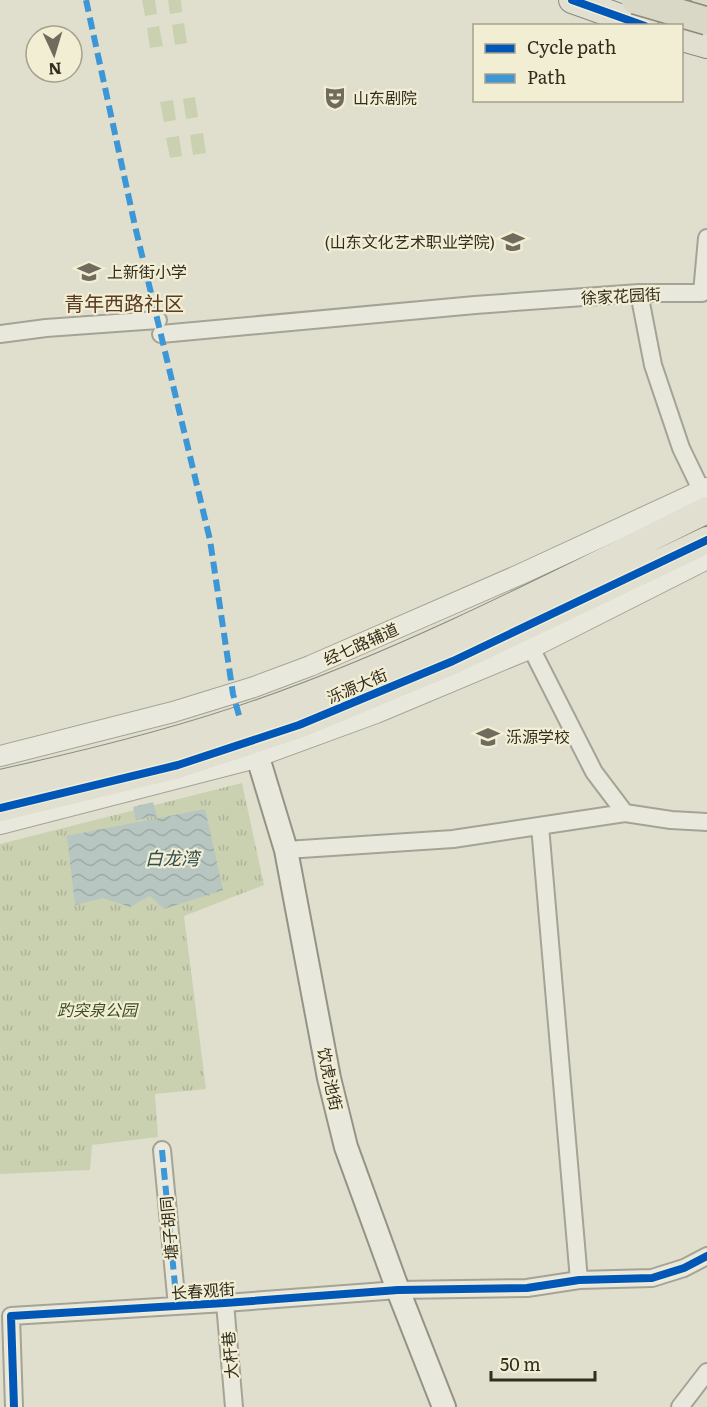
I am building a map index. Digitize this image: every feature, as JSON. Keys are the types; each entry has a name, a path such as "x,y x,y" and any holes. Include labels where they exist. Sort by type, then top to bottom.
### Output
{"highway":[{"path":"635,0 707,21"}],"main road":[{"path":"572,0 639,24"},
{"path":"683,39 707,45"},
{"name":"泺源大街","path":"0,783 101,761 240,720 388,664 510,608 706,498"},
{"name":"泺源大街","path":"0,808 255,749 299,725 453,661 707,540"},
{"name":"饮虎池街","path":"255,749 286,850 329,1078 346,1147 444,1407"}],"street":[{"path":"681,24 687,0"},
{"name":"徐家花园街","path":"0,334 46,328 159,327 639,293 702,293 707,238"},
{"path":"639,293 653,365 681,448 706,498"},
{"name":"经七路辅道","path":"0,756 173,712 243,691 310,666 521,574 706,498"},
{"path":"0,824 376,713 531,648 707,559"},
{"path":"531,648 594,772 625,813"},
{"path":"286,850 453,839 625,813 670,820 707,822"},
{"path":"540,826 579,1280"},
{"name":"塘子胡同","path":"162,1150 177,1306"},
{"name":"长春观街","path":"14,1407 11,1316 398,1290 527,1288 579,1280 652,1278 684,1268 707,1256"},
{"name":"大杆巷","path":"225,1303 234,1407"},
{"path":"680,1407 707,1372"}],"green space":[{"path":"142,0 155,0 157,14 145,16"},
{"path":"168,0 181,0 182,12 170,14"},
{"path":"184,23 187,43 175,45 172,25"},
{"path":"159,26 163,46 150,48 147,28"},
{"path":"195,97 198,117 186,119 183,99"},
{"path":"173,100 176,120 164,122 160,102"},
{"path":"203,133 206,153 193,155 190,135"},
{"path":"179,136 182,156 170,158 166,138"},
{"name":"趵突泉公园","path":"242,783 264,885 184,916 206,1089 155,1094 158,1137 92,1145 90,1170 0,1174 0,844"}],"water":[{"path":"153,802 157,816 136,820 133,807"},
{"name":"白龙湾","path":"205,809 223,890 164,909 150,896 130,907 103,898 75,905 67,836"}],"marked path":[{"path":"86,0 135,226 210,540 233,694 240,719"},
{"path":"162,1150 177,1306"}],"cycle path":[{"path":"572,0 639,24"},
{"path":"0,808 178,765 299,725 453,661 707,540"},
{"path":"14,1407 11,1316 398,1290 527,1288 579,1280 652,1278 684,1268 707,1256"}],"place":[{"name":"山东剧院","path":"335,98"},
{"name":"(山东文化艺术职业学院)","path":"513,242"},
{"name":"上新街小学","path":"89,272"},
{"name":"泺源学校","path":"488,737"}],"district":[{"name":"青年西路社区","path":"124,304"}]}
